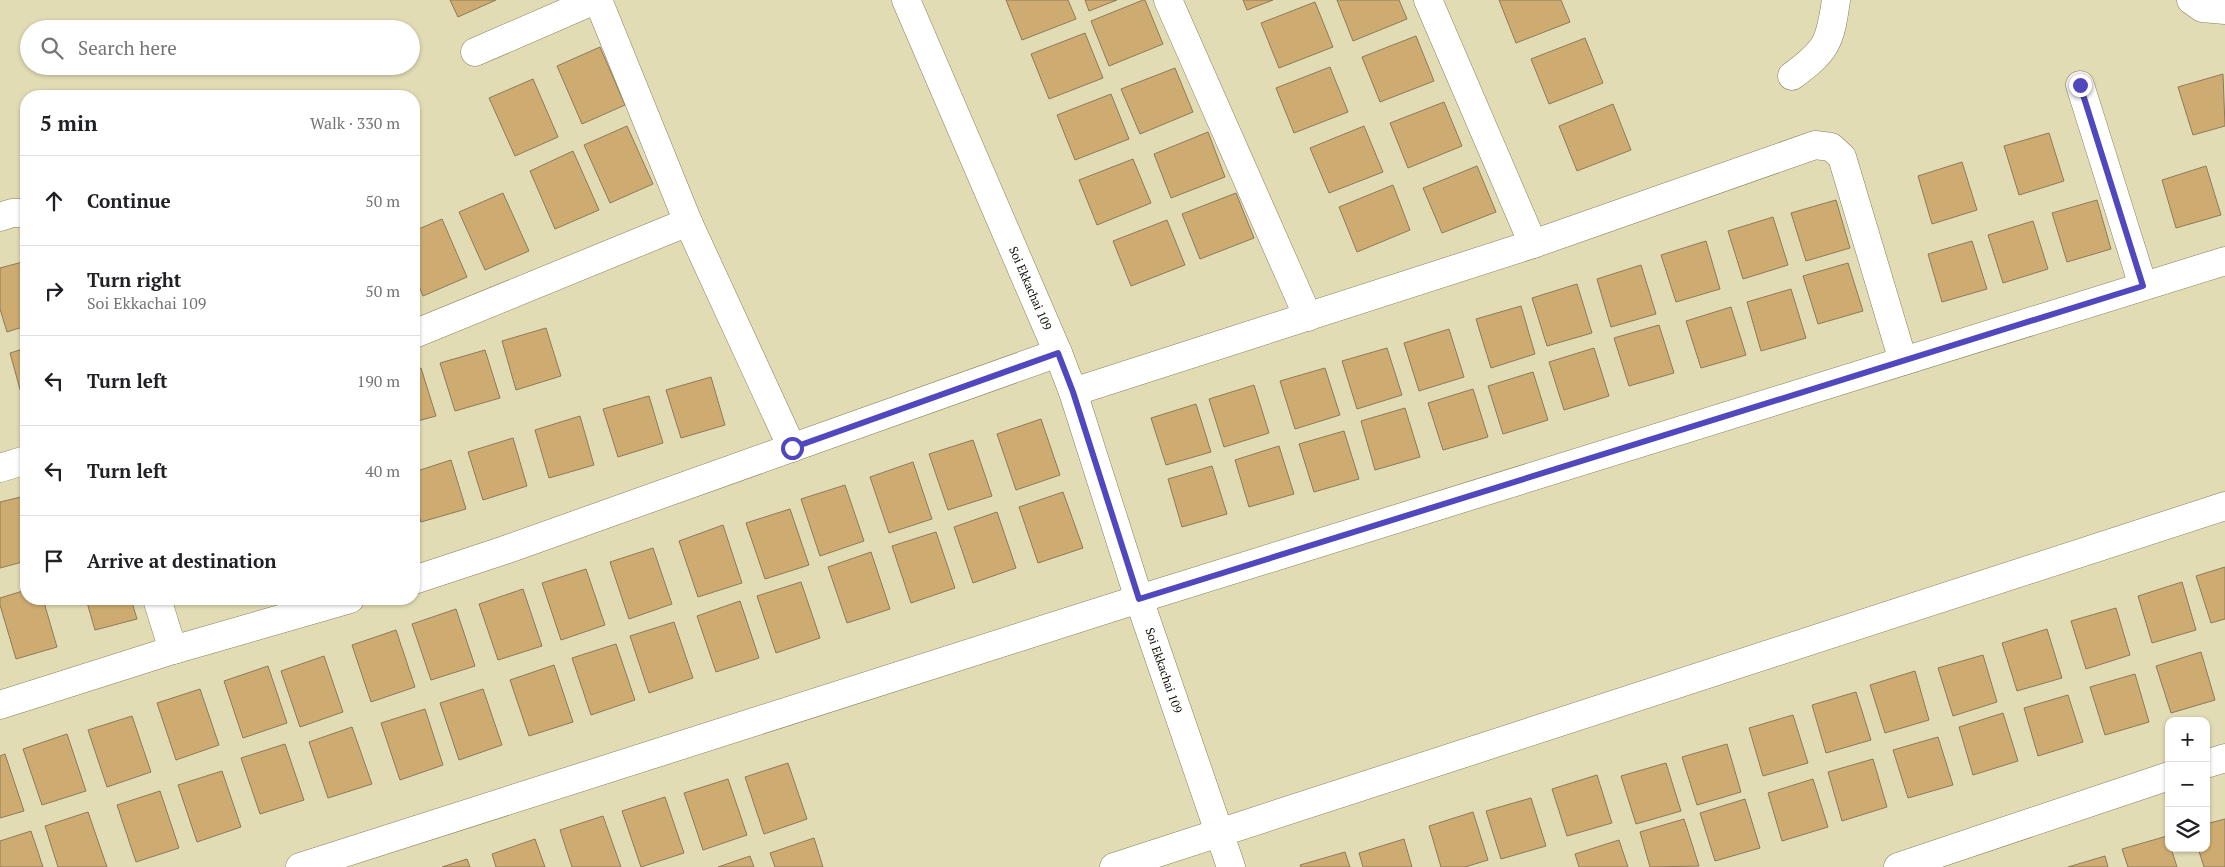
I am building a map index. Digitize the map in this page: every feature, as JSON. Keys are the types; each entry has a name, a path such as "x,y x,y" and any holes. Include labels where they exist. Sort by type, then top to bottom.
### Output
{"street":[{"path":"475,52 595,0"},
{"path":"598,0 688,222 792,448"},
{"name":"Soi Ekkachai 109","path":"906,0 1073,392 1139,599 1231,867"},
{"path":"1168,0 1308,317"},
{"path":"1428,0 1533,244"},
{"path":"1792,76 1817,58 1831,34 1836,0"},
{"path":"2191,0 2202,8 2225,10"},
{"path":"2080,85 2143,286"},
{"path":"1073,392 1533,244 1815,145 1831,147 1842,157 1903,361"},
{"path":"0,217 12,213 20,213"},
{"path":"420,332 688,222"},
{"path":"300,867 1139,599 2225,261"},
{"path":"420,578 505,550 1058,353"},
{"path":"0,468 20,462"},
{"path":"1114,867 2225,506"},
{"path":"159,605 173,650"},
{"path":"0,705 173,650 329,605"},
{"path":"2210,763 2225,758"},
{"path":"1898,867 2165,777"}],"building":[{"path":"450,0 496,0 458,17"},
{"path":"1006,0 1068,0 1076,19 1022,40"},
{"path":"1085,0 1117,0 1089,11"},
{"path":"1145,0 1163,44 1109,66 1091,21"},
{"path":"1243,0 1273,0 1247,10"},
{"path":"1337,0 1399,0 1407,19 1353,41"},
{"path":"1499,0 1561,0 1570,22 1516,43"},
{"path":"1315,2 1333,47 1279,68 1261,23"},
{"path":"1085,33 1103,78 1049,99 1031,54"},
{"path":"1416,36 1434,81 1380,102 1362,57"},
{"path":"1585,38 1603,83 1549,104 1531,59"},
{"path":"600,47 625,105 582,124 557,66"},
{"path":"1330,67 1348,112 1294,133 1276,88"},
{"path":"1175,68 1193,112 1140,134 1121,89"},
{"path":"2223,74 2225,126 2193,135 2178,87"},
{"path":"533,79 558,137 515,156 489,98"},
{"path":"1111,94 1129,139 1075,160 1057,115"},
{"path":"1444,102 1462,146 1408,168 1390,123"},
{"path":"1613,104 1631,150 1577,171 1559,126"},
{"path":"627,126 653,184 610,203 584,145"},
{"path":"1364,126 1383,172 1329,193 1310,148"},
{"path":"1208,132 1225,177 1171,198 1154,154"},
{"path":"2049,133 2064,181 2019,195 2004,146"},
{"path":"573,151 599,210 555,229 530,171"},
{"path":"1133,159 1151,203 1097,225 1079,180"},
{"path":"1962,162 1977,210 1932,224 1918,176"},
{"path":"1477,166 1496,212 1442,233 1423,188"},
{"path":"2206,166 2221,215 2176,228 2162,180"},
{"path":"1393,185 1410,230 1357,252 1339,207"},
{"path":"503,193 529,251 485,270 459,212"},
{"path":"1236,193 1254,238 1200,259 1182,214"},
{"path":"1836,200 1850,248 1806,261 1791,213"},
{"path":"2097,200 2111,249 2067,262 2052,213"},
{"path":"1773,217 1788,265 1743,279 1728,231"},
{"path":"442,219 467,277 423,296 420,289 420,228"},
{"path":"1167,220 1185,265 1131,286 1113,241"},
{"path":"2033,221 2048,269 2003,283 1988,235"},
{"path":"1706,241 1720,289 1676,302 1661,255"},
{"path":"1972,241 1987,289 1942,302 1928,254"},
{"path":"20,263 20,328 7,332 0,309 0,268"},
{"path":"1848,263 1863,311 1818,324 1803,276"},
{"path":"1641,265 1656,314 1611,327 1597,279"},
{"path":"1577,284 1592,333 1547,346 1532,298"},
{"path":"1791,289 1806,338 1761,351 1747,302"},
{"path":"1521,306 1535,354 1491,368 1476,319"},
{"path":"1731,307 1746,355 1701,368 1686,321"},
{"path":"1659,325 1674,373 1629,386 1614,338"},
{"path":"546,328 561,376 516,390 502,341"},
{"path":"1449,329 1464,377 1419,391 1404,343"},
{"path":"1387,348 1402,395 1357,409 1342,361"},
{"path":"1594,348 1609,396 1564,410 1549,362"},
{"path":"20,350 20,389 10,353"},
{"path":"485,350 500,398 455,411 440,363"},
{"path":"420,368 436,416 420,420"},
{"path":"1325,368 1340,415 1295,429 1280,381"},
{"path":"1533,372 1548,420 1503,434 1488,386"},
{"path":"711,377 725,425 681,438 666,390"},
{"path":"1254,385 1269,433 1224,447 1209,399"},
{"path":"1473,389 1488,437 1443,450 1428,403"},
{"path":"649,396 663,443 618,457 603,409"},
{"path":"1196,404 1211,452 1166,465 1151,418"},
{"path":"1405,408 1420,457 1375,470 1361,421"},
{"path":"580,416 594,465 549,478 535,430"},
{"path":"1041,419 1060,475 1016,490 997,434"},
{"path":"1344,431 1359,479 1314,492 1299,444"},
{"path":"513,438 527,486 483,500 468,452"},
{"path":"973,440 992,496 948,510 929,454"},
{"path":"1279,446 1294,494 1249,507 1235,460"},
{"path":"451,460 466,509 421,522 420,470"},
{"path":"913,462 932,519 889,533 870,477"},
{"path":"1212,466 1227,514 1182,527 1168,479"},
{"path":"845,485 864,541 820,556 801,499"},
{"path":"1063,492 1083,548 1038,563 1019,507"},
{"path":"20,497 20,563 0,568 0,502"},
{"path":"790,509 809,565 765,579 746,523"},
{"path":"997,512 1016,568 973,583 954,527"},
{"path":"723,525 742,583 698,597 679,541"},
{"path":"936,532 955,588 911,603 892,546"},
{"path":"653,548 672,604 629,619 610,562"},
{"path":"871,552 890,609 847,623 828,567"},
{"path":"2225,567 2225,619 2211,623 2196,576"},
{"path":"586,569 605,625 561,640 542,583"},
{"path":"801,582 820,638 776,653 757,596"},
{"path":"2182,582 2196,630 2152,643 2138,596"},
{"path":"523,589 542,646 498,660 479,604"},
{"path":"20,592 20,605 45,605 57,647 16,659 0,605 0,598"},
{"path":"740,601 759,658 716,672 697,616"},
{"path":"88,605 133,605 137,619 95,630"},
{"path":"2116,608 2130,655 2086,669 2071,621"},
{"path":"456,609 475,666 431,680 412,624"},
{"path":"674,622 693,678 649,693 630,636"},
{"path":"2047,629 2062,678 2017,691 2002,643"},
{"path":"396,630 415,687 371,702 352,645"},
{"path":"616,644 635,700 591,715 572,658"},
{"path":"2201,652 2215,700 2171,713 2156,666"},
{"path":"1983,655 1997,702 1953,716 1938,668"},
{"path":"324,656 343,712 300,727 281,671"},
{"path":"554,665 573,722 529,736 510,680"},
{"path":"268,666 287,723 243,738 224,681"},
{"path":"1915,671 1929,720 1885,733 1870,685"},
{"path":"2135,674 2149,722 2105,735 2090,687"},
{"path":"200,689 219,745 176,760 157,703"},
{"path":"483,689 502,745 459,760 440,703"},
{"path":"1856,692 1871,740 1826,753 1812,705"},
{"path":"2068,695 2083,742 2038,756 2024,708"},
{"path":"425,709 443,765 400,780 381,723"},
{"path":"2003,713 2018,761 1973,775 1959,727"},
{"path":"1793,715 1808,763 1763,776 1749,728"},
{"path":"132,716 151,772 107,787 88,730"},
{"path":"352,727 372,784 328,798 309,742"},
{"path":"67,734 86,791 42,805 23,749"},
{"path":"1938,737 1953,785 1908,798 1893,750"},
{"path":"285,744 304,800 260,814 241,758"},
{"path":"1727,744 1741,792 1697,805 1682,757"},
{"path":"5,754 24,811 0,818 0,756"},
{"path":"1873,759 1887,807 1842,821 1828,772"},
{"path":"788,763 807,819 764,834 745,777"},
{"path":"1666,763 1681,811 1636,824 1621,776"},
{"path":"222,771 241,827 197,842 178,785"},
{"path":"1597,775 1612,823 1567,836 1552,789"},
{"path":"728,779 747,835 703,850 684,793"},
{"path":"1813,779 1828,827 1782,841 1768,793"},
{"path":"160,791 179,848 136,862 117,805"},
{"path":"665,797 684,853 641,867 622,811"},
{"path":"1531,798 1546,846 1501,859 1486,811"},
{"path":"1745,799 1760,848 1715,861 1700,813"},
{"path":"88,812 107,867 58,867 45,826"},
{"path":"1473,812 1488,860 1465,867 1441,867 1429,826"},
{"path":"603,816 621,867 572,867 560,830"},
{"path":"1684,819 1699,866 1650,867 1640,832"},
{"path":"2225,819 2225,867 2204,867 2199,852 2210,852 2210,823"},
{"path":"31,831 43,867 0,867 0,841"},
{"path":"2165,837 2165,852 2172,852 2177,867 2128,867 2122,849"},
{"path":"814,838 823,867 775,867 770,853"},
{"path":"535,839 545,867 496,867 492,854"},
{"path":"1404,839 1412,867 1363,867 1359,853"},
{"path":"1619,840 1628,867 1579,867 1575,854"},
{"path":"1345,852 1350,867 1301,867 1300,865"},
{"path":"750,856 754,867 718,867"},
{"path":"2105,856 2108,867 2068,867"},
{"path":"467,859 470,867 442,867"}],"route":[{"path":"792,448 1058,353 1073,392 1139,599 2143,286 2080,85"}]}
